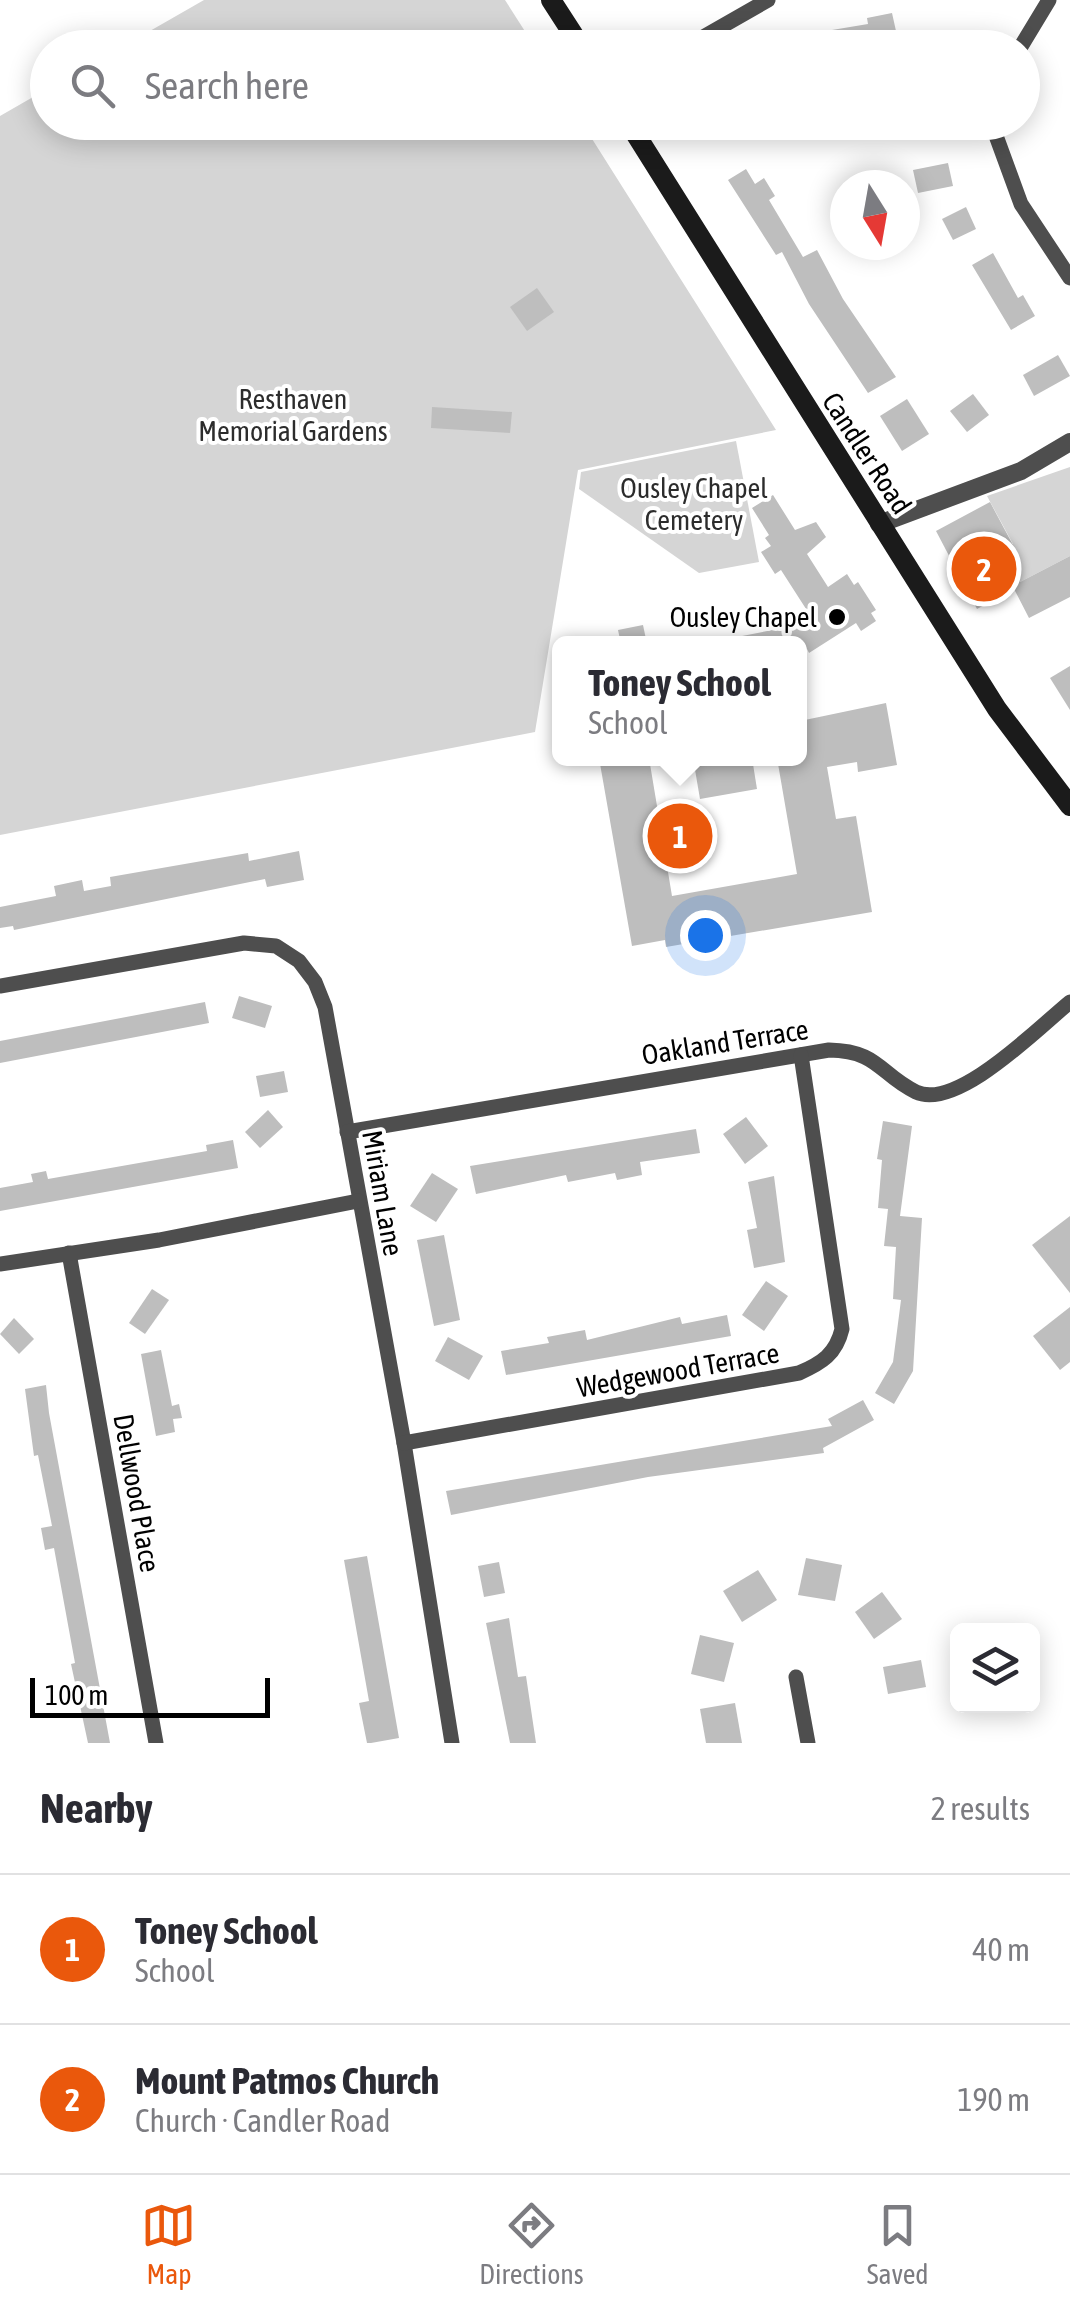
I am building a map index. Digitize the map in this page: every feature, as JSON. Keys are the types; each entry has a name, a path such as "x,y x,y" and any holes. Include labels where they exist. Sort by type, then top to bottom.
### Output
{"main road":[{"path":"551,0 570,30"},
{"name":"Candler Road","path":"639,140 998,709 1070,806"}],"street":[{"path":"716,30 768,0"},
{"path":"1031,30 1050,0"},
{"path":"998,140 1021,204 1070,278"},
{"path":"880,524 1021,471 1070,442"},
{"name":"Miriam Lane","path":"0,986 244,943 276,946 299,961 315,982 324,1007 404,1442 452,1743"},
{"name":"Oakland Terrace","path":"347,1132 801,1055 855,1050 873,1058 916,1092 934,1096 953,1093 1070,1002"},
{"name":"Wedgewood Terrace","path":"404,1442 799,1373 822,1362 838,1346 842,1330 801,1055"},
{"path":"0,1264 358,1201"},
{"name":"Dellwood Place","path":"68,1252 156,1743"},
{"path":"796,1677 808,1743"}],"green space":[{"path":"204,0 505,0 524,30 152,30"},
{"name":"Resthaven Memorial Gardens","path":"30,99 30,140 593,140 776,430 578,470 535,732 0,835 0,116"},
{"name":"Ousley Chapel Cemetery","path":"736,441 759,562 699,573 579,489 581,472"},
{"path":"1070,467 1070,556 1020,582 1003,550 1013,544 987,496"}],"building":[{"path":"892,13 896,30 832,30 868,24 867,18"},
{"path":"948,163 953,186 920,193 920,170 913,170"},
{"path":"746,169 755,184 764,178 775,196 769,200 803,257 817,250 843,299 896,377 868,393 809,304 782,252 776,255 728,180"},
{"path":"966,207 976,229 953,240 942,219"},
{"path":"993,253 1018,298 1023,295 1035,316 1011,330 972,265"},
{"path":"537,288 554,312 527,331 510,307"},
{"path":"1058,355 1070,376 1034,396 1023,375"},
{"path":"973,394 989,415 967,432 950,411"},
{"path":"907,399 929,434 902,451 880,416"},
{"path":"432,407 512,412 510,433 431,428"},
{"path":"773,495 795,530 816,522 826,537 807,554 828,587 847,574 854,585 858,582 876,610 871,613 876,621 861,631 856,623 809,653 807,636 742,636 783,628 808,612 781,570 775,574 761,552 771,546 765,538 769,535 752,508"},
{"path":"990,502 1013,545 1003,550 1020,582 1070,556 1070,597 1029,618 1014,589 977,609 936,531"},
{"path":"643,625 645,636 619,636 618,630"},
{"path":"1070,666 1070,710 1050,678"},
{"path":"886,703 897,765 858,772 857,762 827,767 836,819 856,816 872,912 666,947 665,940 632,946 600,766 650,766 672,896 797,874 778,766 807,766 807,720"},
{"path":"694,766 753,766 757,789 700,799"},
{"path":"299,851 304,880 267,887 265,879 14,930 13,926 0,928 0,907 56,896 54,886 82,880 84,891 111,886 110,877 248,853 249,861"},
{"path":"239,996 272,1006 265,1028 232,1018"},
{"path":"205,1002 209,1023 0,1063 0,1041"},
{"path":"284,1071 288,1092 260,1097 256,1076"},
{"path":"268,1110 283,1127 260,1148 245,1132"},
{"path":"746,1117 768,1146 745,1164 723,1134"},
{"path":"883,1121 912,1126 900,1216 922,1218 913,1371 894,1404 875,1393 893,1362 901,1300 893,1299 896,1247 884,1246 888,1209 878,1208 882,1160 877,1159"},
{"path":"696,1129 700,1153 640,1162 642,1175 617,1180 615,1173 568,1182 566,1175 476,1194 470,1166"},
{"path":"233,1140 238,1168 0,1211 0,1188 33,1182 31,1174 46,1171 48,1179 207,1151 206,1145"},
{"path":"432,1173 458,1189 436,1222 410,1206"},
{"path":"774,1176 785,1262 754,1268 747,1230 757,1228 748,1182"},
{"path":"1070,1216 1070,1293 1032,1245"},
{"path":"444,1235 460,1320 434,1326 417,1240"},
{"path":"766,1281 788,1296 764,1331 742,1315"},
{"path":"152,1289 169,1300 145,1334 129,1323"},
{"path":"1070,1307 1070,1362 1060,1370 1033,1336"},
{"path":"727,1315 731,1336 506,1375 501,1351 549,1343 547,1337 585,1330 587,1340 680,1317 682,1324"},
{"path":"14,1318 34,1339 19,1354 0,1334"},
{"path":"448,1337 483,1356 469,1380 435,1361"},
{"path":"161,1350 172,1406 179,1404 182,1418 173,1419 175,1432 156,1436 141,1354"},
{"path":"46,1385 110,1743 88,1743 71,1664 75,1663 54,1548 45,1550 41,1528 52,1526 38,1455 34,1456 25,1389"},
{"path":"863,1400 874,1420 823,1448 824,1453 648,1477 451,1515 446,1491 832,1426 828,1419"},
{"path":"367,1556 399,1738 371,1743 367,1743 359,1703 369,1701 344,1560"},
{"path":"806,1558 842,1565 835,1601 798,1595"},
{"path":"499,1562 505,1593 484,1597 478,1566"},
{"path":"758,1570 777,1600 742,1622 723,1591"},
{"path":"882,1592 902,1619 874,1639 855,1612"},
{"path":"509,1618 518,1677 526,1676 536,1743 510,1743 486,1623"},
{"path":"700,1635 734,1643 724,1682 691,1674"},
{"path":"921,1660 926,1687 888,1694 883,1667"},
{"path":"735,1703 742,1743 706,1743 700,1709"}],"place":[{"name":"Mount Patmos Church","path":"984,569"},
{"name":"Ousley Chapel","path":"837,617"},
{"name":"Toney School","path":"680,836"}]}
